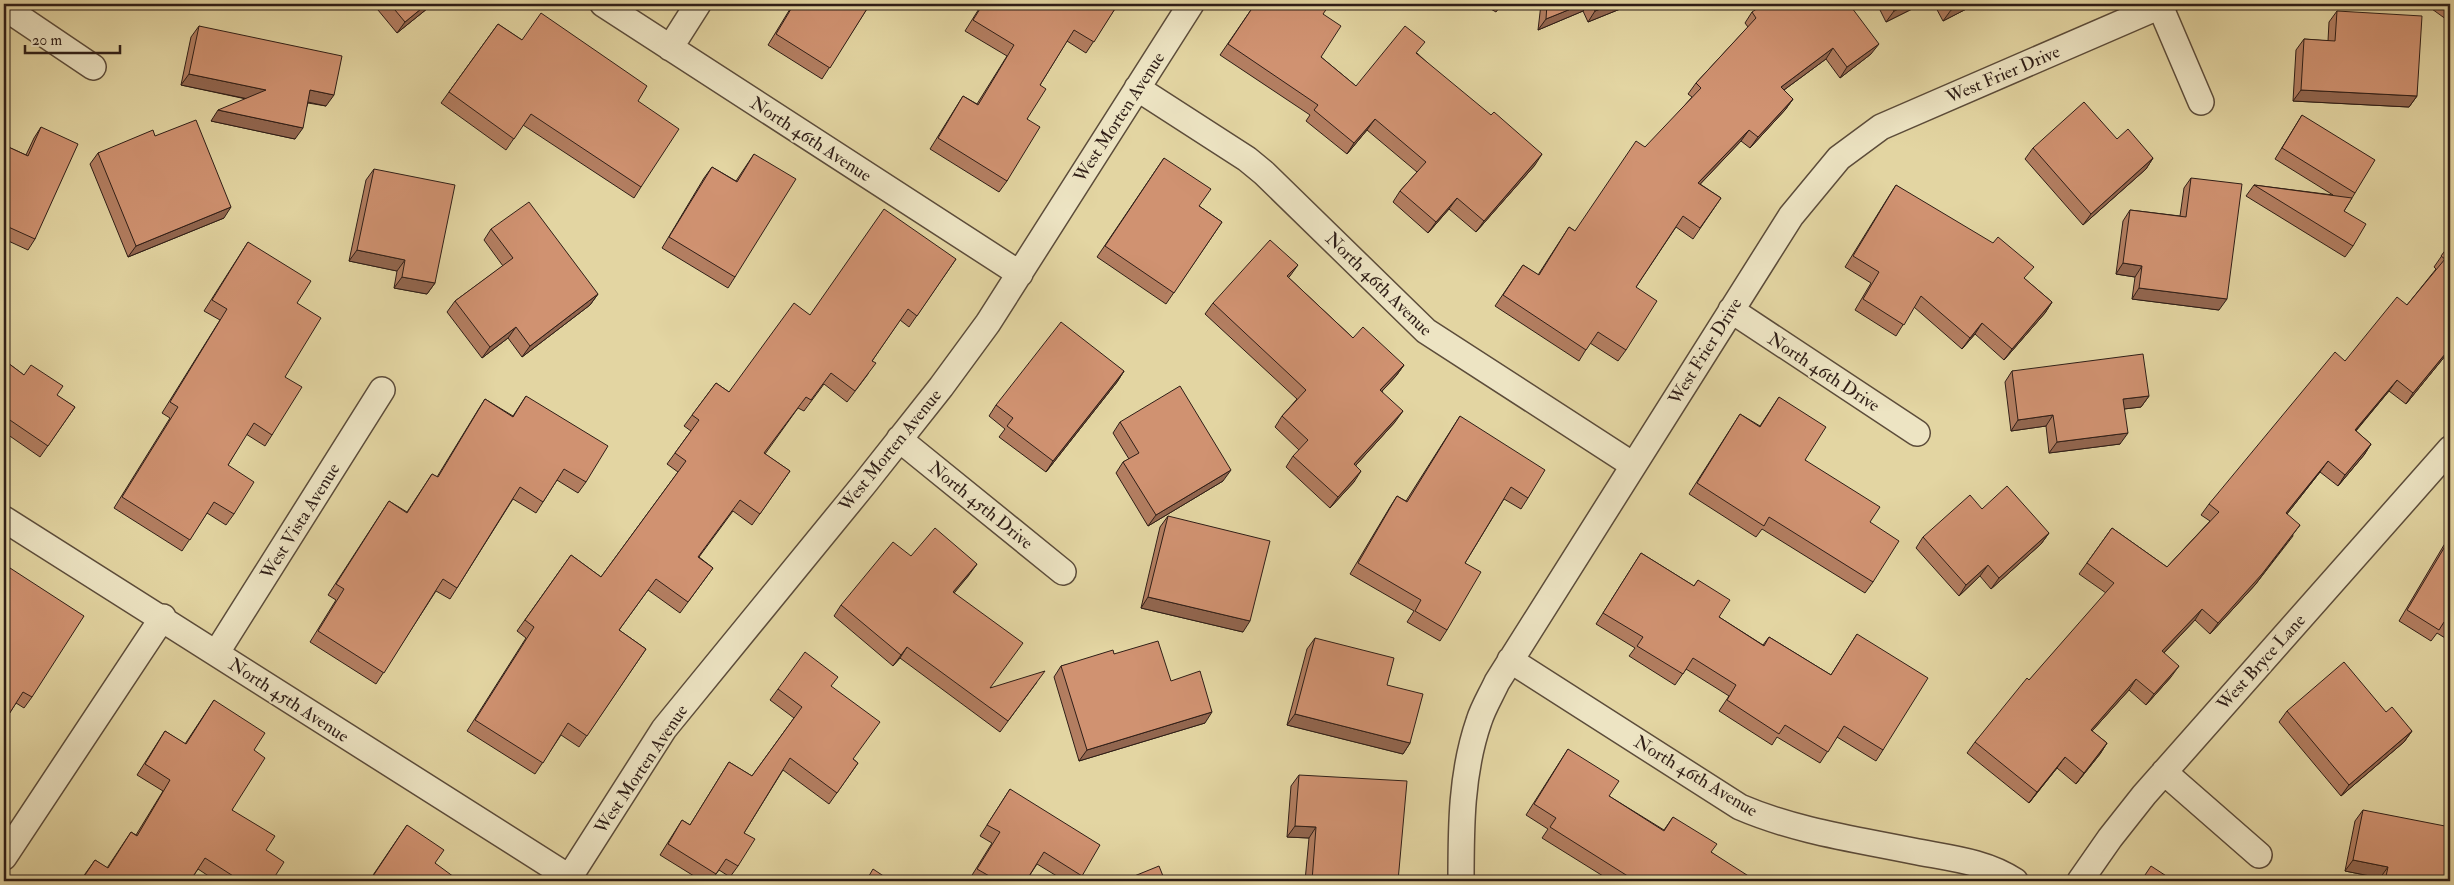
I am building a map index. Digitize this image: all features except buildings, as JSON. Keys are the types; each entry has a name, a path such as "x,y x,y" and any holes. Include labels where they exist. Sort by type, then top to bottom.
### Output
{"street":[{"name":"North 46th Avenue","path":"603,4 1020,274"},
{"path":"670,48 698,4"},
{"name":"West Morten Avenue","path":"571,880 664,729 941,387 1020,274 1191,4"},
{"path":"2162,5 2201,102"},
{"name":"West Frier Drive","path":"1461,881 1460,825 1465,774 1479,721 1510,660 1791,216 1838,158 1881,127 2162,5"},
{"path":"4,7 93,67"},
{"name":"North 46th Avenue","path":"1137,88 1247,159 1264,173 1426,331 1633,465"},
{"name":"North 46th Drive","path":"1731,310 1917,433"},
{"name":"West Vista Avenue","path":"217,652 382,390"},
{"name":"North 45th Drive","path":"899,439 1063,572"},
{"name":"West Bryce Lane","path":"2080,881 2110,838 2164,772 2442,474 2450,449"},
{"name":"North 45th Avenue","path":"4,519 217,652 571,880"},
{"path":"4,858 162,617"},
{"name":"North 46th Avenue","path":"1510,660 1740,807 1771,820 1805,830 1977,863 2015,881"},
{"path":"2164,772 2259,855"}]}
